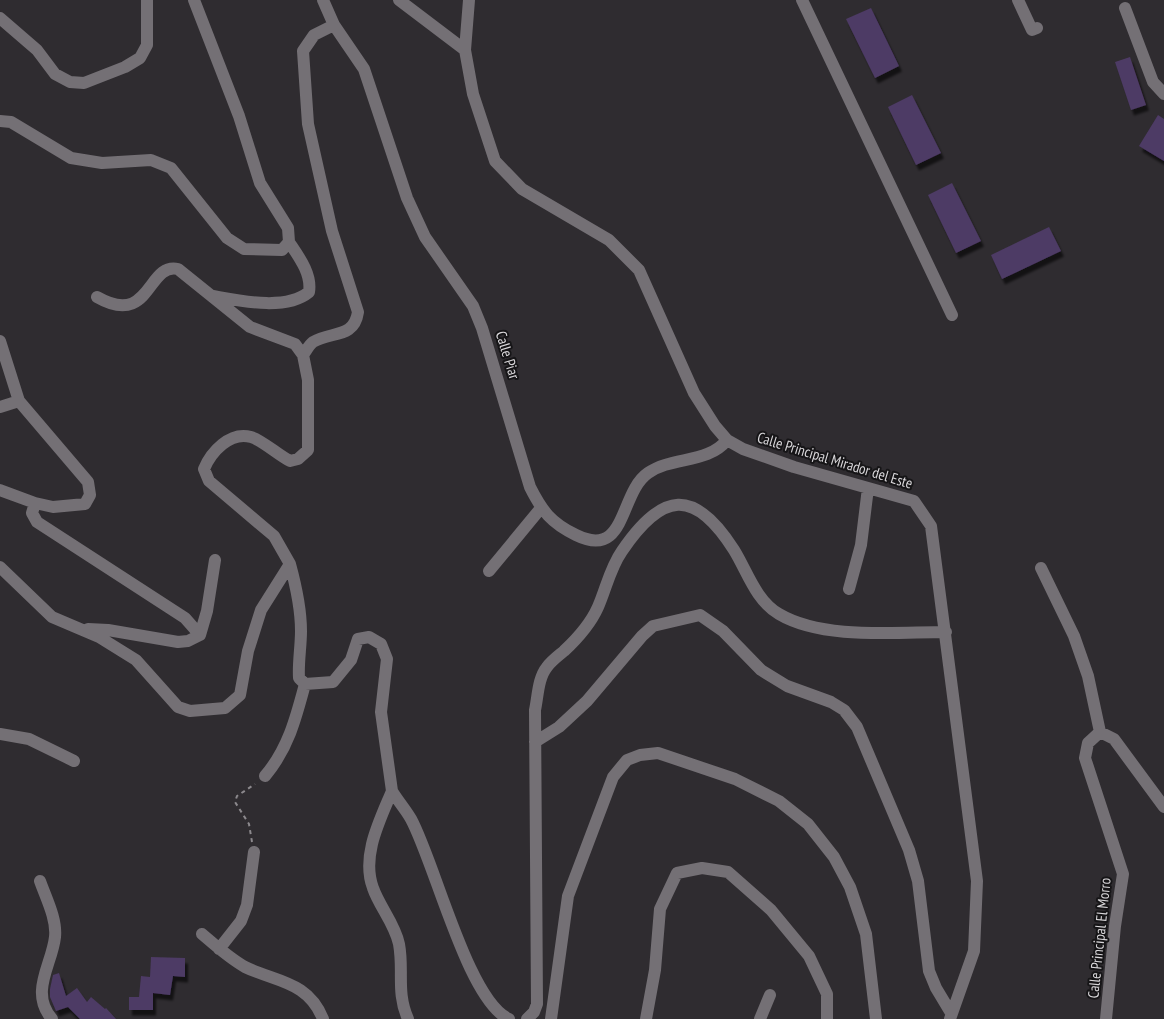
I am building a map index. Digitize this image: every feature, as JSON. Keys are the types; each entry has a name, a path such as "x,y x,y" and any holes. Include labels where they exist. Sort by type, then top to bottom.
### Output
{"street":[{"path":"0,18 37,50 55,74 70,82 84,83 125,67 140,58 147,45 148,0"},
{"path":"194,0 239,116 260,183 288,228 289,242 300,258 311,282 309,292 300,299 255,303 211,296"},
{"name":"Calle Piar","path":"323,0 334,25 364,69 407,198 425,237 473,306 482,328 530,487 541,508 558,527 579,537 594,541 605,539 615,531 635,487 646,473 662,465 697,457 721,448 727,440"},
{"path":"399,0 465,50"},
{"name":"Calle Principal Mirador del Este","path":"469,0 465,50 474,94 495,161 522,190 609,240 639,270 694,392 715,426 727,440 743,449 794,467 914,501 931,526 977,880 974,951 950,1016"},
{"path":"802,0 952,315"},
{"path":"1018,0 1032,30 1037,28"},
{"path":"1125,8 1152,82 1164,94"},
{"path":"303,355 312,343 348,330 356,323 358,312 332,231 308,124 303,51 314,35 334,25"},
{"path":"0,121 11,122 71,158 102,163 151,160 171,168 227,238 244,248 282,250 289,242"},
{"path":"97,297 110,305 132,303 142,299 159,273 170,268 178,269 250,327 295,344 303,355 308,380 308,450 298,460 290,461 278,456 252,437 240,435 223,444 210,456 204,470 209,481 274,536 290,564 297,590 301,632 298,678 305,684 333,682 351,660 358,639 369,637 381,644 387,659 381,712 392,791 412,820 464,954 487,1001 497,1013 509,1019"},
{"path":"0,341 18,401 88,482 90,496 85,504 53,507 35,503 0,490"},
{"path":"0,407 18,401"},
{"path":"849,590 860,545 868,488"},
{"path":"35,503 32,513 37,522 185,618 200,634"},
{"path":"527,1019 534,1012 537,1004 535,710 540,684 547,667 583,634 598,608 621,552 650,518 664,507 681,504 698,510 715,525 734,549 762,599 776,612 791,621 823,629 876,632 946,632"},
{"path":"489,570 541,508"},
{"path":"81,629 108,630 178,642 188,641 200,634 207,611 215,560"},
{"path":"0,567 52,617 99,637 136,660 178,707 190,711 225,708 240,695 248,651 261,610 290,564"},
{"path":"1041,568 1074,636 1100,732 1114,739 1164,807"},
{"path":"535,742 560,727 587,701 642,636 653,626 700,615 723,632 762,670 787,686 831,702 844,710 857,727 909,850 918,881 929,971 950,1016"},
{"path":"266,776 278,762 293,730 305,684"},
{"name":"Calle Principal El Morro","path":"1100,732 1088,743 1085,758 1123,874 1115,926 1106,1019"},
{"path":"0,734 29,739 74,761"},
{"path":"551,1019 568,896 613,777 627,760 658,753 735,779 779,801 808,824 834,857 850,887 866,934 876,1019"},
{"path":"392,791 375,831 369,861 372,886 398,941 401,961 400,996 408,1019"},
{"path":"219,949 242,920 247,905 254,852"},
{"path":"646,1019 655,970 660,908 677,873 702,868 728,872 771,910 810,956 827,994 827,1019"},
{"path":"40,881 53,918 55,937 44,972 42,999 52,1019"},
{"path":"202,934 219,949 246,967 288,982 307,996 323,1019"},
{"path":"760,1019 770,995"}],"path":[{"path":"254,852 249,824 235,802 238,796 266,776"}],"building":[{"path":"871,8 899,66 875,78 846,19"},
{"path":"1130,57 1146,105 1131,110 1115,62"},
{"path":"912,95 941,153 916,165 888,107"},
{"path":"1158,115 1164,119 1164,161 1139,146"},
{"path":"952,183 981,241 956,253 928,195"},
{"path":"1049,227 1061,251 1002,279 991,255"},
{"path":"151,957 185,958 185,977 173,976 170,995 153,993 153,1010 129,1010 129,997 139,997 141,976 150,977"},
{"path":"59,973 66,996 77,988 87,1002 91,997 106,1008 116,1019 80,1019 68,1007 56,1011 50,997 50,989 53,975"}]}
